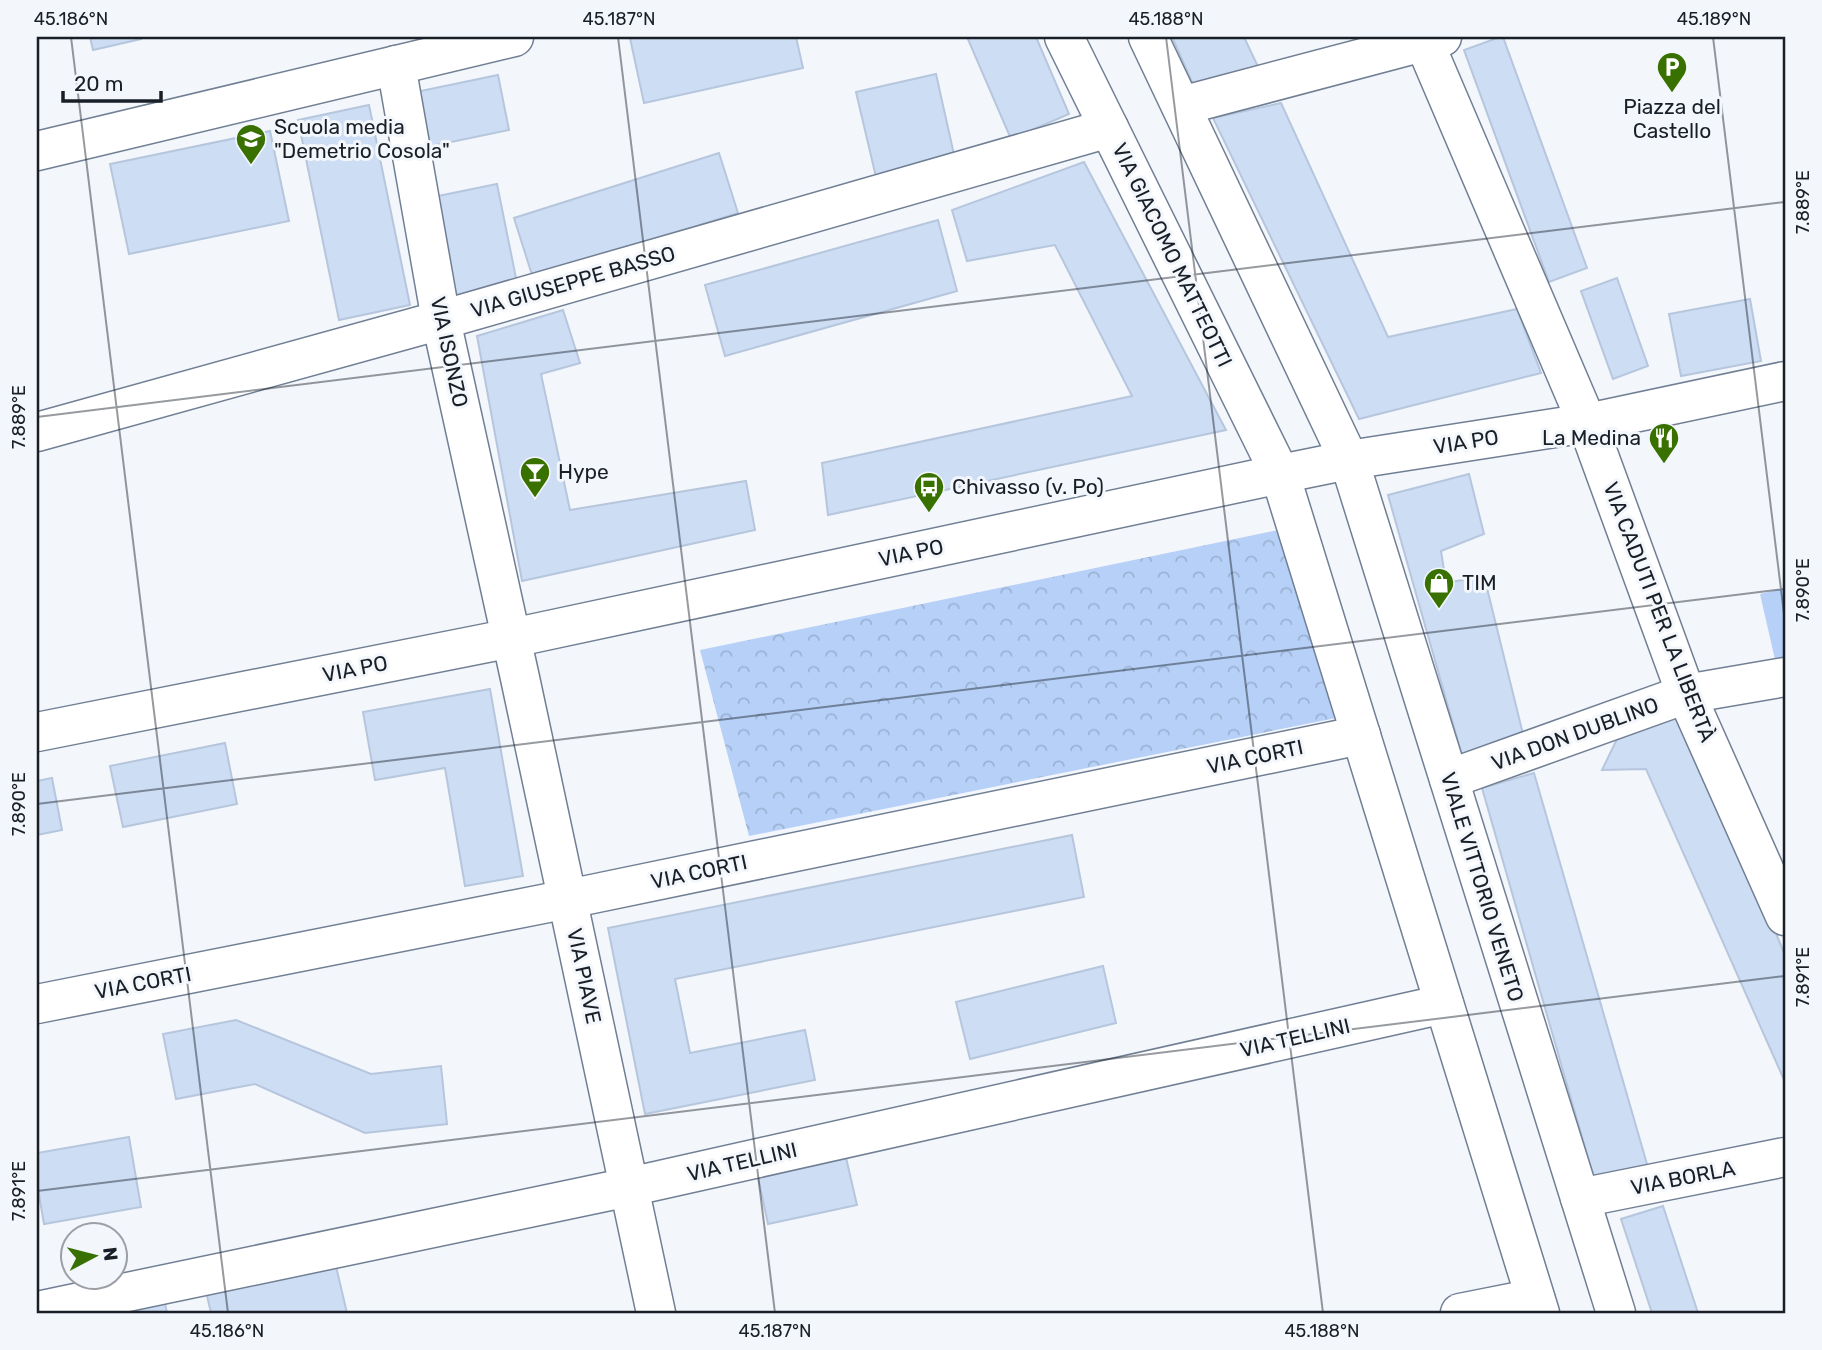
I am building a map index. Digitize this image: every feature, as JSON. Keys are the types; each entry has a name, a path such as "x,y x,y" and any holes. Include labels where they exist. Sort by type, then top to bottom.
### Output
{"street":[{"path":"37,151 514,37"},
{"name":"VIA GIACOMO MATTEOTTI","path":"1064,37 1280,474"},
{"path":"1148,37 1349,460"},
{"path":"1181,106 1429,38"},
{"name":"VIA CADUTI PER LA LIBERTÀ","path":"1429,38 1587,423 1686,694 1785,916"},
{"name":"VIA ISONZO","path":"396,65 441,320 512,638"},
{"name":"VIA GIUSEPPE BASSO","path":"37,432 441,320 1109,128"},
{"name":"VIA PO","path":"37,732 512,638 1349,460 1587,423 1785,381"},
{"name":"VIALE VITTORIO VENETO","path":"1349,460 1616,1313"},
{"path":"1280,474 1538,1305 1460,1313"},
{"name":"VIA PIAVE","path":"512,638 656,1313"},
{"name":"VIA DON DUBLINO","path":"1449,779 1686,694 1785,677"},
{"name":"VIA CORTI","path":"37,1004 568,899 1361,736"},
{"name":"VIA TELLINI","path":"37,1311 629,1187 1444,1004"},
{"name":"VIA BORLA","path":"1580,1198 1785,1157"}],"green space":[{"path":"1288,528 1351,715 749,836 700,650"},
{"path":"1785,588 1785,661 1776,664 1760,594"}],"building":[{"path":"90,37 140,37 141,39 93,50"},
{"path":"796,37 803,68 644,103 630,38"},
{"path":"967,37 1036,37 1069,114 1011,139"},
{"path":"1172,37 1244,37 1262,75 1197,93"},
{"path":"1503,37 1587,268 1549,282 1464,50"},
{"path":"936,74 955,159 876,177 856,92"},
{"path":"498,75 509,130 422,148 411,93"},
{"path":"1281,103 1388,337 1517,309 1541,373 1359,419 1213,118"},
{"path":"369,105 410,305 339,320 298,120"},
{"path":"270,131 289,221 129,254 110,164"},
{"path":"719,153 738,213 533,278 514,218"},
{"path":"1084,162 1226,430 828,515 822,463 1132,396 1055,245 967,261 952,210"},
{"path":"497,184 517,283 453,296 433,197"},
{"path":"938,220 957,291 725,356 705,285"},
{"path":"1617,278 1648,366 1613,379 1581,291"},
{"path":"1750,299 1761,361 1681,376 1669,314"},
{"path":"563,310 580,363 541,374 570,510 746,481 755,530 522,581 477,336"},
{"path":"1469,474 1484,534 1441,551 1446,583 1484,576 1524,738 1463,759 1388,495"},
{"path":"490,689 523,876 465,886 445,768 375,780 363,712"},
{"path":"1684,715 1785,955 1785,1082 1646,769 1602,770 1617,739"},
{"path":"225,743 237,804 123,827 110,766"},
{"path":"1534,773 1649,1171 1596,1186 1482,788"},
{"path":"52,778 62,830 37,835 37,781"},
{"path":"1072,835 1084,897 675,979 690,1053 805,1030 815,1080 645,1114 608,928"},
{"path":"1103,966 1116,1023 970,1059 956,1002"},
{"path":"236,1020 371,1074 441,1066 447,1124 365,1133 255,1084 176,1099 163,1034"},
{"path":"129,1137 141,1207 44,1224 37,1183 37,1153"},
{"path":"844,1149 857,1205 768,1224 756,1168"},
{"path":"1663,1206 1698,1313 1652,1313 1621,1219"},
{"path":"334,1258 347,1313 211,1313 205,1287"},
{"path":"164,1299 167,1313 88,1313"}],"place":[{"name":"Piazza del Castello","path":"1672,94"},
{"name":"Scuola media \"Demetrio Cosola\"","path":"251,166"},
{"name":"La Medina","path":"1664,465"},
{"name":"Hype","path":"535,499"},
{"name":"Chivasso (v. Po)","path":"929,514"},
{"name":"TIM","path":"1439,610"}]}
